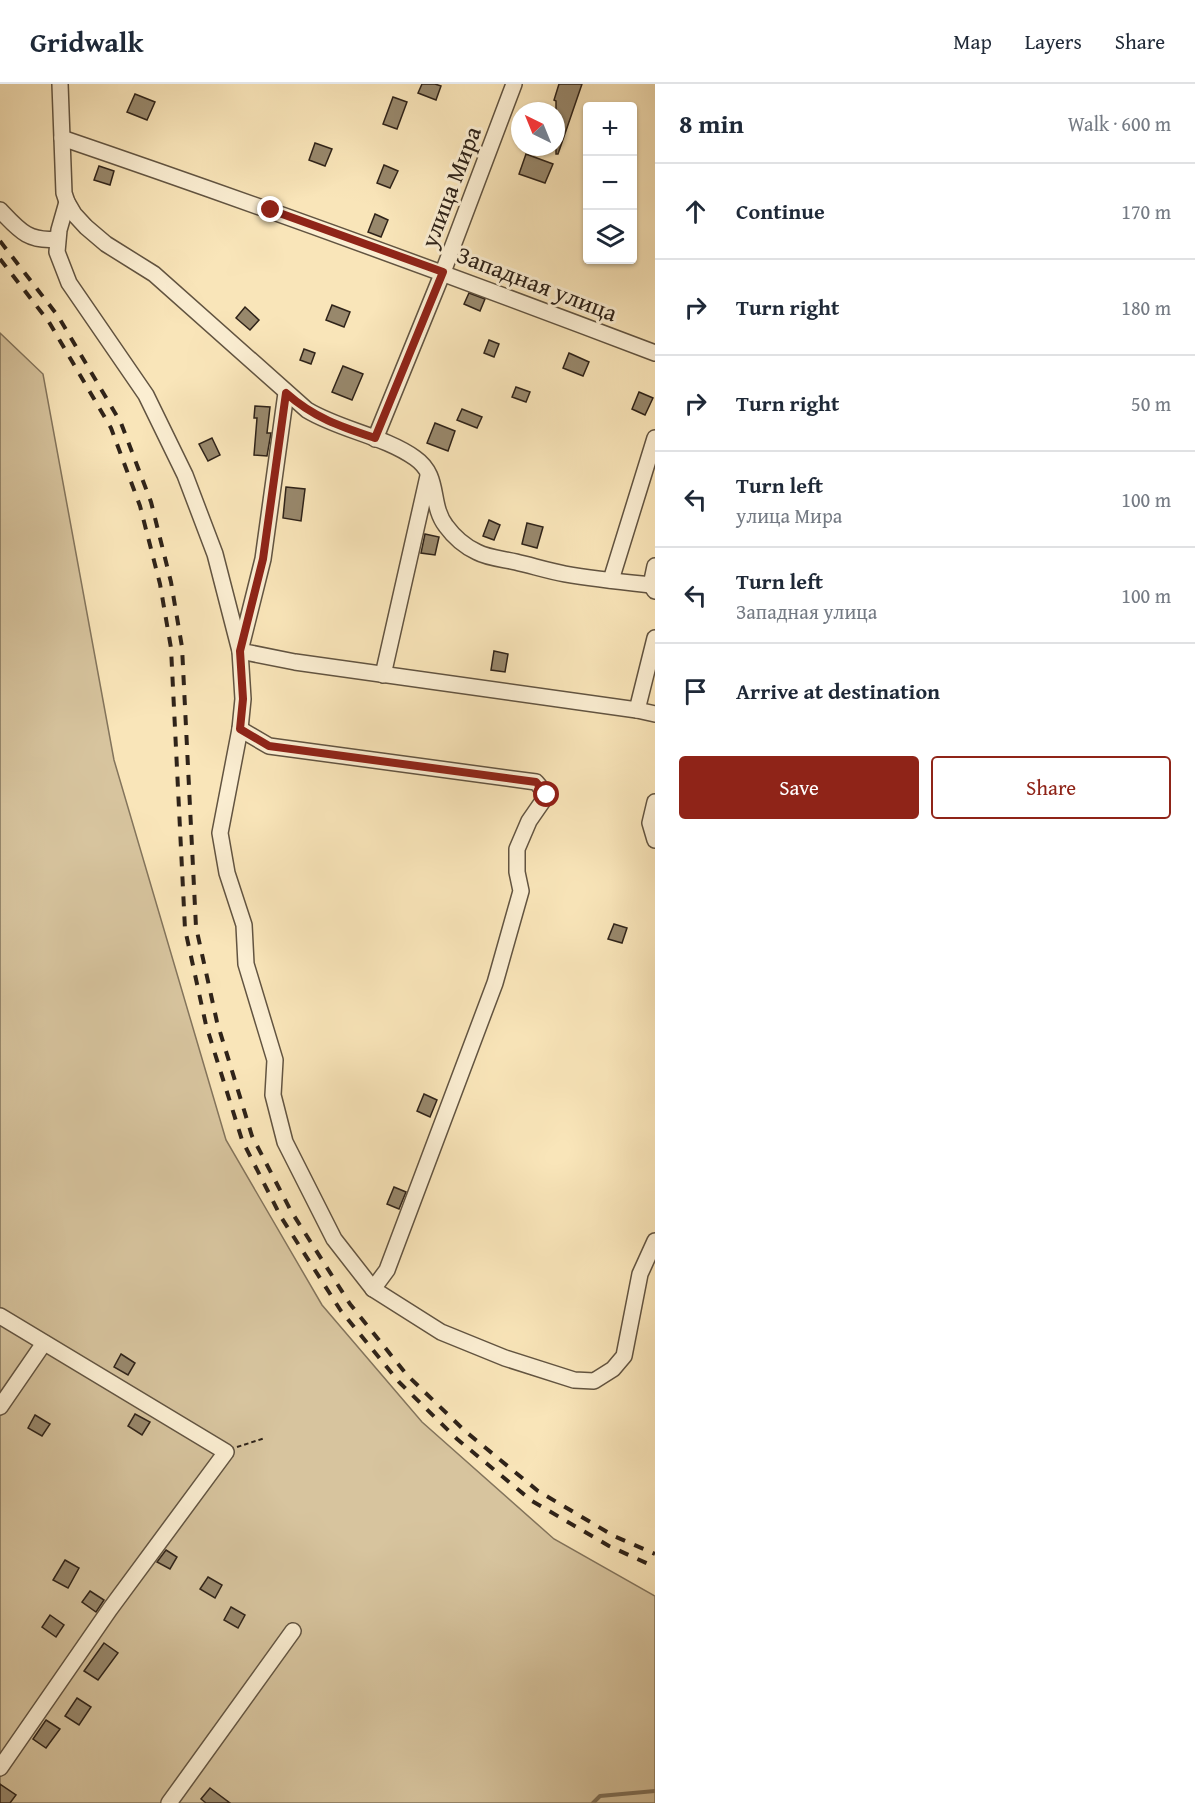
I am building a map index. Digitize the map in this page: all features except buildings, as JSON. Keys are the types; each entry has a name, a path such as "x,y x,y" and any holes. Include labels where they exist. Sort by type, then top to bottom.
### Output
{"street":[{"path":"60,84 63,182 67,202 74,214 106,244 154,274 307,410 324,420 375,438 415,458 429,473 434,485 440,518 457,539 479,554 564,574 653,588 655,566"},
{"name":"улица Мира","path":"375,438 443,272 513,84"},
{"name":"Западная улица","path":"62,138 443,272 655,353"},
{"path":"67,202 57,239 57,252 69,283 146,395 184,475 215,554 240,651 243,699 240,729 220,833 227,873 244,925 246,964 275,1060 273,1095 285,1142 334,1239 372,1289 441,1332 535,1368 574,1380 594,1381 613,1370 624,1356 640,1274 655,1241"},
{"path":"0,210 28,236 47,240 57,239"},
{"path":"240,651 263,559 286,393"},
{"path":"611,580 655,438"},
{"path":"383,675 429,473"},
{"path":"637,710 655,638"},
{"path":"240,651 295,663 655,714"},
{"path":"240,729 269,746 536,782 547,795 529,821 517,849 517,873 521,891 495,983 387,1270 372,1289"},
{"path":"655,802 650,823 655,840"},
{"path":"0,1316 226,1452 110,1609 0,1768"},
{"path":"0,1407 44,1343"},
{"path":"169,1803 294,1631"}],"path":[{"path":"226,1452 265,1438"}],"shaded area":[{"path":"0,333 43,374 114,760 226,1140 322,1305 422,1422 554,1539 655,1596 655,1803 0,1803"}],"waterway":[{"path":"593,1803 600,1796 655,1791"}],"railway":[{"path":"0,241 58,316 121,423 151,502 171,582 182,647 196,927 217,1022 252,1136 291,1211 350,1304 407,1375 465,1431 538,1491 614,1536 655,1554"},
{"path":"0,259 49,322 111,428 140,506 160,584 171,648 185,929 206,1025 242,1140 281,1217 341,1311 399,1382 457,1439 532,1501 609,1546 655,1567"}],"route":[{"path":"271,210 443,272 375,438 324,420 286,393 263,559 240,651 243,699 240,729 269,746 536,782 547,795"}]}
